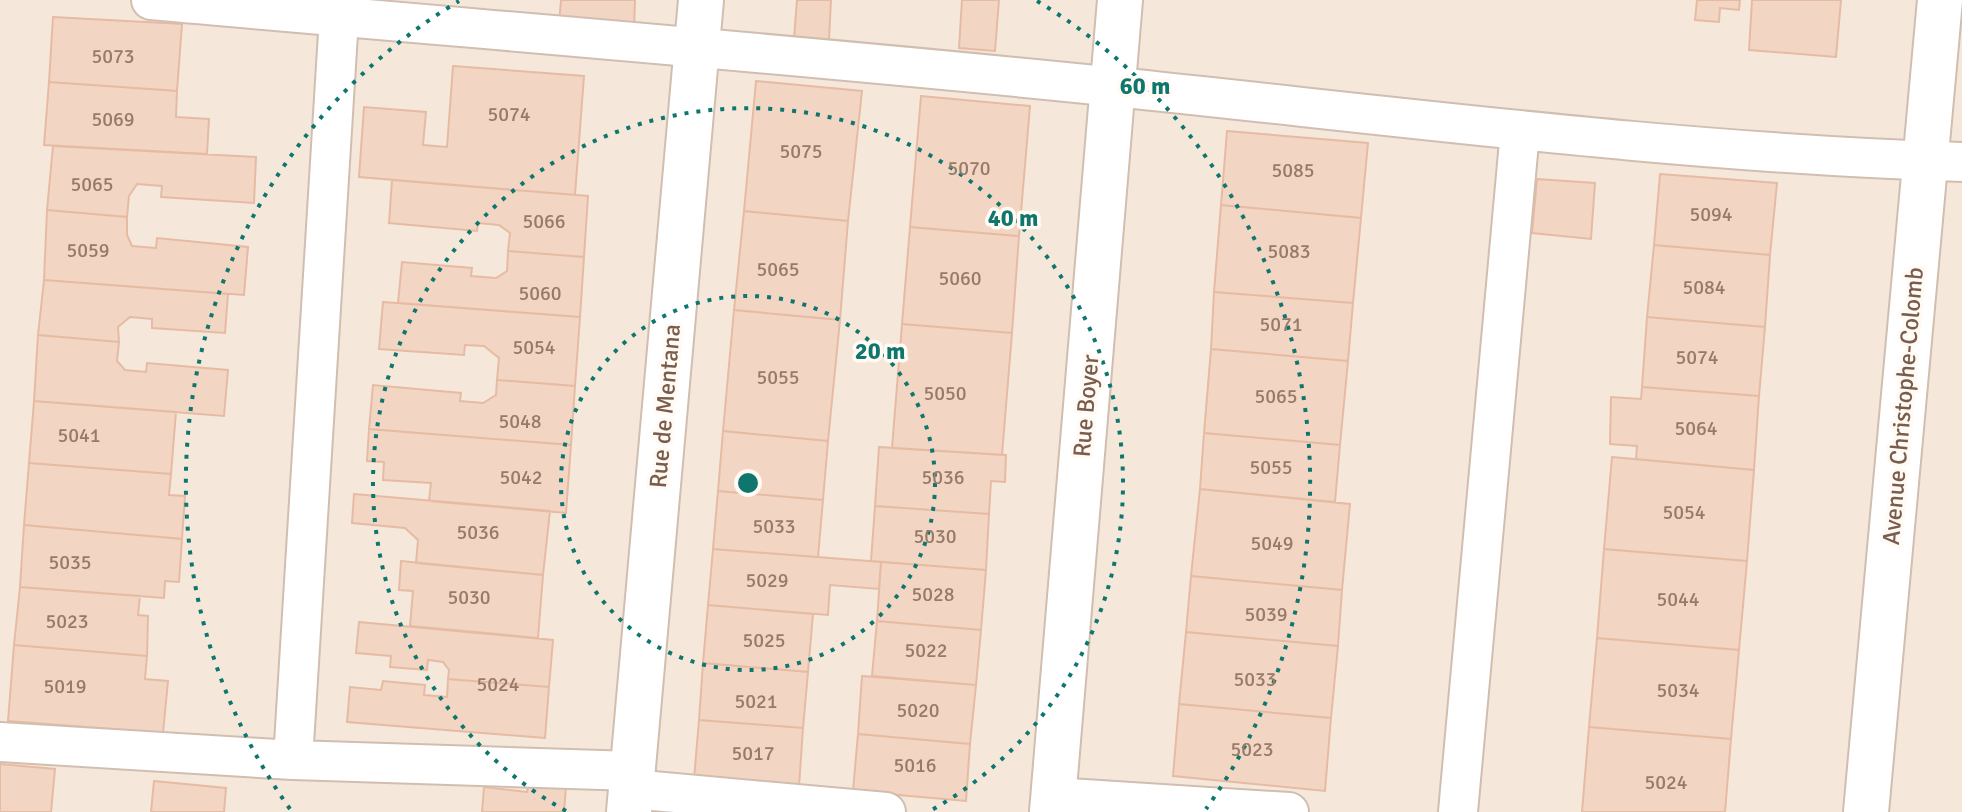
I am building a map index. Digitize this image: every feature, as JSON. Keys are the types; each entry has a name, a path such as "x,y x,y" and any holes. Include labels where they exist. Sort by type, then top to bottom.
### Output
{"street":[{"name":"Rue de Mentana","path":"631,791 701,0"},
{"name":"Rue Boyer","path":"1052,805 1120,0"},
{"name":"Avenue Christophe-Colomb","path":"1866,812 1944,162 1940,0"}],"lane":[{"path":"151,0 697,47 1113,87 1520,131 1867,159 1944,162"},
{"path":"293,760 339,17"},
{"path":"1458,812 1520,131"},
{"path":"0,742 293,760 886,812"},
{"path":"1052,805 1289,812"}],"shaded area":[{"path":"0,0 1962,0 1962,812 0,812"}],"building":[{"path":"561,0 635,0 634,29 559,24"},
{"path":"797,0 831,0 829,40 794,38"},
{"path":"962,0 999,0 995,51 959,48"},
{"path":"1697,0 1740,0 1739,10 1720,8 1719,22 1695,20"},
{"path":"1752,0 1841,0 1836,57 1749,50"},
{"path":"53,17 182,24 177,91 49,82"},
{"path":"453,66 584,76 575,195 359,177 364,107 426,112 423,145 447,147"},
{"path":"756,81 862,91 848,221 744,211"},
{"path":"49,82 177,91 176,117 209,119 207,154 44,145"},
{"path":"921,96 1030,106 1019,236 910,227"},
{"path":"1227,131 1368,143 1361,218 1221,205"},
{"path":"53,146 256,157 254,203 161,197 162,186 137,184 129,196 127,217 47,210"},
{"path":"1660,174 1777,183 1770,255 1654,245"},
{"path":"1537,179 1595,183 1591,239 1532,233"},
{"path":"392,180 588,196 584,257 508,251 510,233 499,225 478,223 477,231 389,223"},
{"path":"1221,205 1361,218 1353,303 1214,292"},
{"path":"47,210 127,217 127,235 132,246 156,248 157,238 248,247 244,295 44,280"},
{"path":"744,211 848,221 840,320 734,310"},
{"path":"910,227 1019,236 1012,333 902,324"},
{"path":"1654,245 1770,255 1765,327 1647,317"},
{"path":"508,251 584,257 580,317 398,303 402,262 472,268 471,276 496,278 507,271"},
{"path":"44,280 228,294 225,333 152,328 152,319 130,317 118,327 119,342 38,335"},
{"path":"1214,292 1353,303 1348,361 1211,349"},
{"path":"383,302 580,317 575,386 497,380 499,358 484,346 465,345 464,355 379,349"},
{"path":"734,310 840,320 828,441 723,431"},
{"path":"1647,317 1765,327 1759,396 1642,387"},
{"path":"902,324 1012,333 1002,455 892,448"},
{"path":"38,335 119,342 117,361 125,370 146,372 147,363 228,370 224,416 34,401"},
{"path":"1211,349 1348,361 1340,445 1204,433"},
{"path":"497,380 575,386 571,445 369,429 373,385 461,393 460,401 483,403 496,395"},
{"path":"1642,387 1759,396 1754,470 1636,459 1637,446 1610,444 1611,397 1641,399"},
{"path":"34,401 176,412 171,474 29,463"},
{"path":"369,429 571,445 566,513 429,501 431,483 383,480 384,462 367,461"},
{"path":"723,431 828,441 823,500 718,491"},
{"path":"1204,433 1340,445 1335,502 1200,489"},
{"path":"879,447 1006,455 1005,482 991,481 989,514 875,506"},
{"path":"1612,457 1754,470 1747,561 1604,549"},
{"path":"29,463 171,474 169,495 185,496 182,539 24,525"},
{"path":"1200,489 1350,504 1342,590 1191,576"},
{"path":"718,491 823,500 818,557 713,549"},
{"path":"354,494 550,511 543,575 416,563 418,540 405,528 352,523"},
{"path":"875,506 989,514 986,570 871,561"},
{"path":"24,525 182,539 179,582 165,581 164,598 20,587"},
{"path":"713,549 881,562 879,589 830,585 828,615 708,605"},
{"path":"1604,549 1747,561 1739,650 1597,638"},
{"path":"401,561 543,575 538,638 410,626 413,591 399,590"},
{"path":"881,562 986,570 981,630 877,621"},
{"path":"1191,576 1342,590 1338,646 1186,632"},
{"path":"20,587 140,596 138,615 148,616 147,656 14,645"},
{"path":"708,605 813,614 808,672 703,663"},
{"path":"877,621 981,630 976,685 872,676"},
{"path":"359,622 553,640 549,687 448,679 449,670 443,662 428,660 427,670 390,667 391,656 356,653"},
{"path":"1186,632 1338,646 1331,718 1179,704"},
{"path":"1597,638 1739,650 1731,739 1589,727"},
{"path":"14,645 147,656 145,679 168,681 163,733 8,721"},
{"path":"703,663 808,672 803,728 699,720"},
{"path":"862,676 976,685 970,744 858,734"},
{"path":"448,679 549,687 545,738 347,722 350,687 381,690 383,681 425,685 424,695 447,697"},
{"path":"1179,704 1331,718 1325,791 1173,776"},
{"path":"699,720 803,728 799,787 694,779"},
{"path":"1589,727 1731,739 1725,812 1582,812"},
{"path":"858,734 970,744 966,801 853,791"},
{"path":"0,764 55,769 51,812 0,812"},
{"path":"154,781 226,788 224,812 151,812"},
{"path":"529,783 566,787 564,812 482,812 484,787 527,792"}]}
